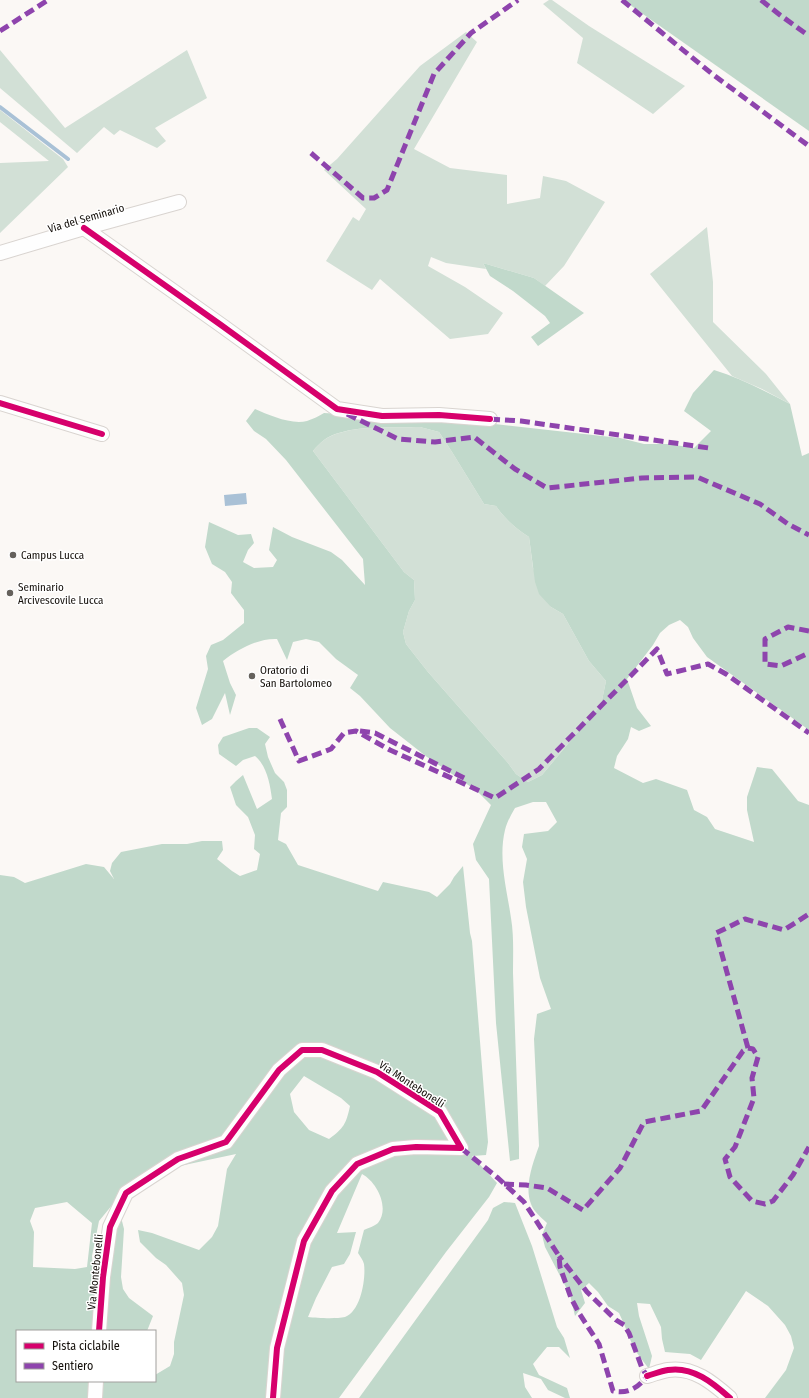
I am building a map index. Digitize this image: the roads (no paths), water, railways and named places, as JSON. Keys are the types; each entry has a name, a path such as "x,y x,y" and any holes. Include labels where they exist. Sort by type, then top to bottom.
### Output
{"street":[{"name":"Via del Seminario","path":"0,253 179,202"},
{"path":"84,228 336,409 382,416 439,415 490,419"},
{"path":"0,403 102,434"},
{"name":"Via Montebonelli","path":"99,1330 103,1277 110,1227 126,1193 178,1159 226,1142 279,1070 302,1050 322,1050 377,1072 440,1112 461,1148 416,1147 394,1149 357,1164 332,1190 304,1241 277,1348 273,1398"},
{"path":"647,1376 670,1370 690,1371 711,1382 730,1398"},
{"path":"95,1398 96,1382"}],"water":[{"path":"246,493 247,504 225,506 224,495"}],"waterway":[{"path":"0,107 68,159"}],"place":[{"name":"Campus Lucca","path":"13,555"},
{"name":"Seminario Arcivescovile Lucca","path":"10,593"},
{"name":"Oratorio di San Bartolomeo","path":"252,676"}]}
